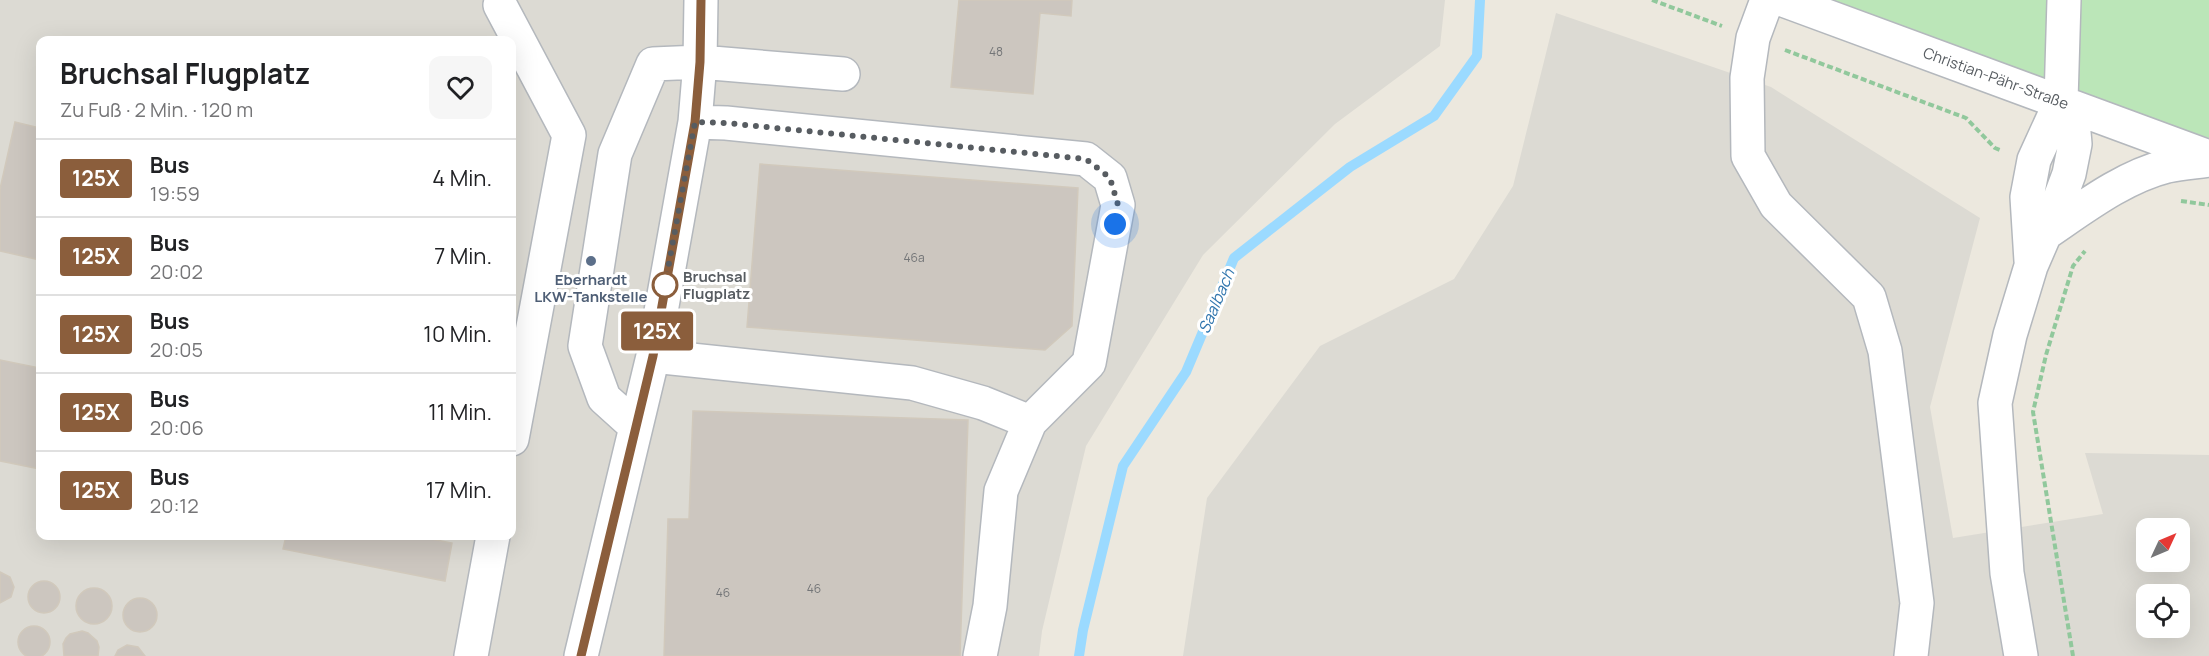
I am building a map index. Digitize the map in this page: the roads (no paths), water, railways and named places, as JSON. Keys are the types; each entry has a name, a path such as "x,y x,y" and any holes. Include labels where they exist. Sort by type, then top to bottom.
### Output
{"street":[{"path":"581,656 653,356 695,122 700,62 701,0"},
{"path":"1767,0 1753,38 1747,78 1748,156 1776,205 1869,297 1885,351 1917,603 1911,656"},
{"name":"Christian-Pähr-Straße","path":"1783,0 2061,101 2209,159"},
{"path":"2031,266 2027,197 2034,160 2061,101 2064,0"},
{"path":"500,6 516,36"},
{"path":"516,36 568,135 516,417"},
{"path":"635,426 604,398 585,346 615,154 653,64 700,62 843,74"},
{"path":"2021,656 2007,573 1995,403 2010,335 2031,266 2069,174 2075,144 2073,121 2061,101"},
{"path":"695,122 726,123 1086,159 1110,178 1118,205 1089,363 1030,422 1001,491 990,606 980,656"},
{"path":"2046,233 2130,180 2167,166 2209,159"},
{"path":"653,356 912,383 983,402 1030,422"},
{"path":"471,656 492,540"}],"waterway":[{"name":"Saalbach","path":"1079,656 1083,630 1123,466 1186,372 1234,258 1350,167 1434,116 1477,56 1480,0"}],"place":[{"name":"Eberhardt LKW-Tankstelle","path":"591,261"},
{"name":"Bruchsal Flugplatz","path":"665,285"}]}
